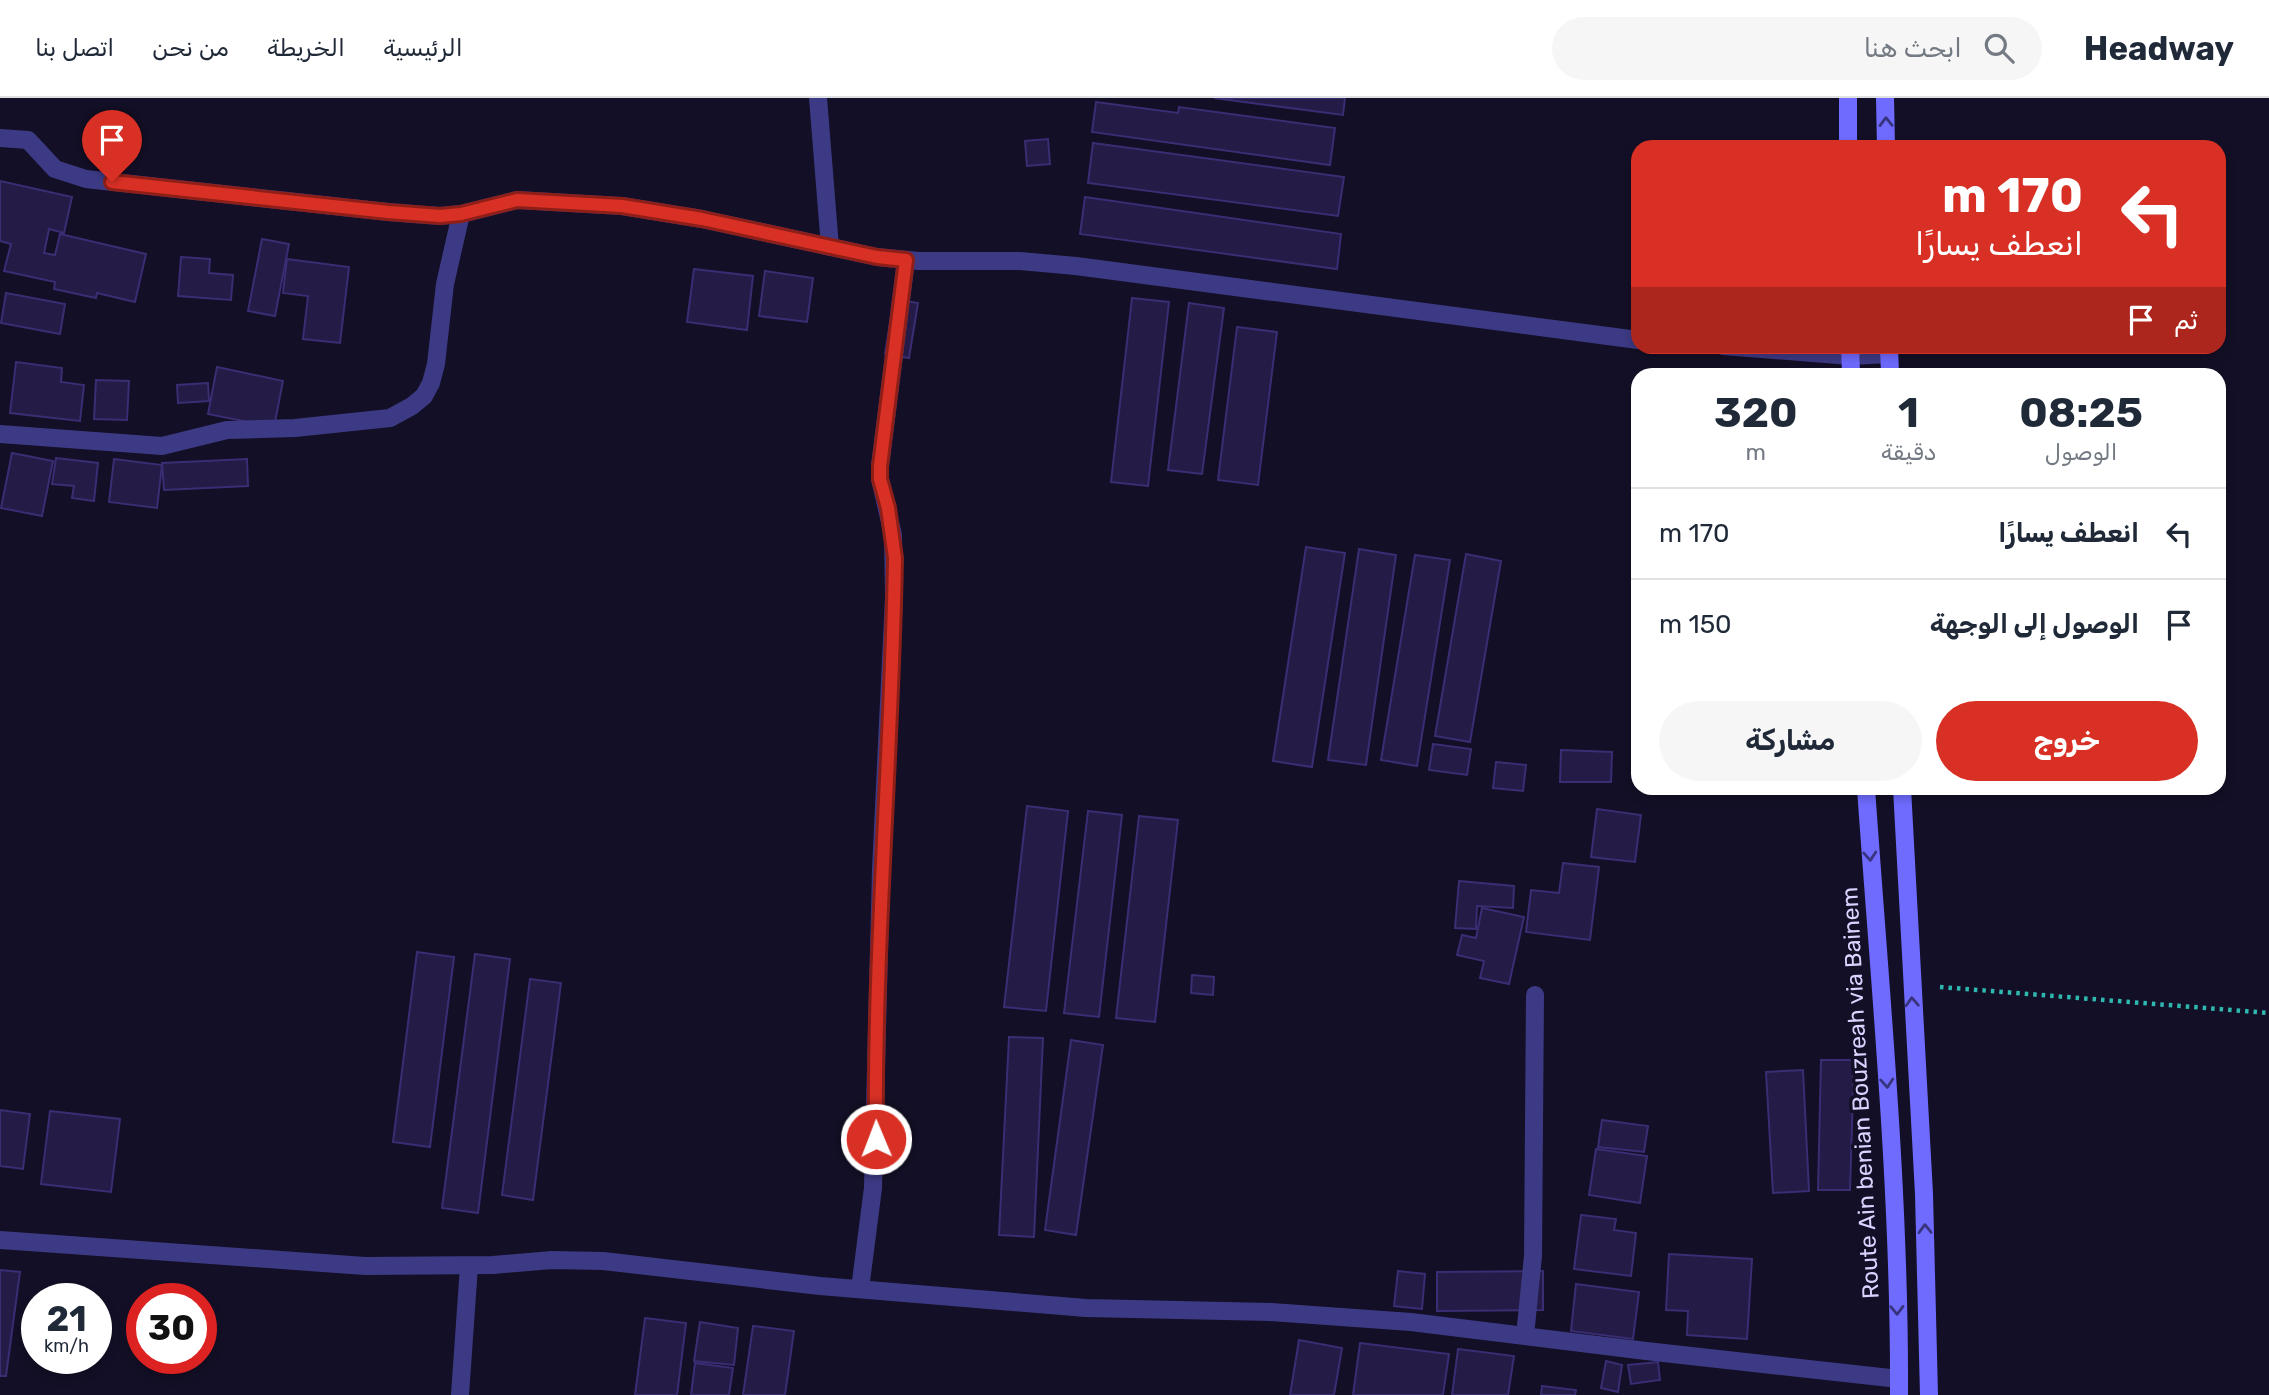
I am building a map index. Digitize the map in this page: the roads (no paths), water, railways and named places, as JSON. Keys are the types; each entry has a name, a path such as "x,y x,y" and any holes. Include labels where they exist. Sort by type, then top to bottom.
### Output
{"main road":[{"path":"1848,98 1848,140"},
{"path":"1885,98 1886,140"},
{"name":"Route Ain benian Bouzreah via Bainem","path":"1866,795 1888,1103 1899,1387"},
{"path":"1902,795 1924,1194 1929,1395"}],"street":[{"path":"818,98 830,247"},
{"path":"0,138 28,140 55,169 86,179 440,216 461,214 517,200 622,206 702,219 877,257 906,260 1020,261 1076,266 1631,339"},
{"path":"0,434 162,446 227,430 295,428 390,418 424,396 431,383 436,364 444,284 461,214"},
{"path":"860,1289 874,1176 881,870 895,584 893,535 880,479 880,466 906,260"},
{"path":"1525,1335 1533,1256 1535,995"},
{"path":"0,1240 365,1266 469,1266 603,1261 860,1289 1086,1308 1271,1312 1389,1320 1525,1335 1899,1387"},
{"path":"460,1395 469,1266"}]}
